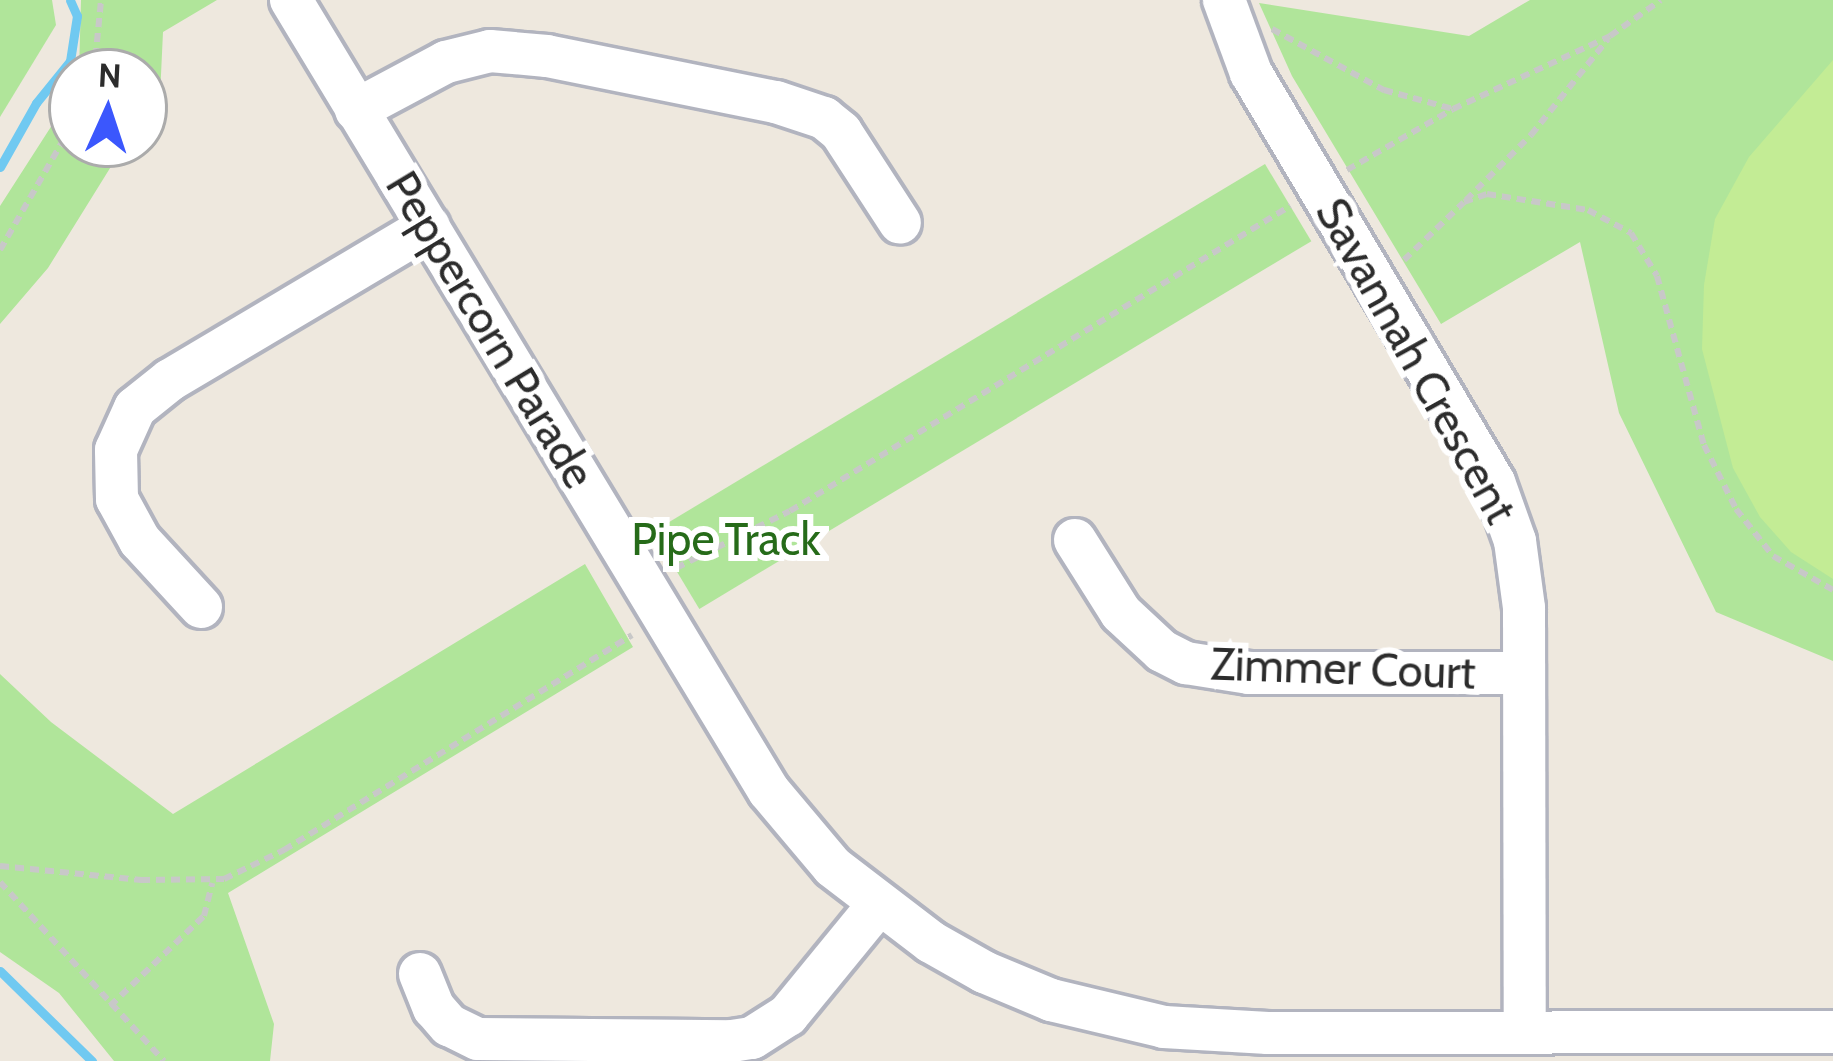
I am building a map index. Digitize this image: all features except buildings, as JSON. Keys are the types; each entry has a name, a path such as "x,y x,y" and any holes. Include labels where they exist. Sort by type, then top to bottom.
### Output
{"street":[{"name":"Peppercorn Parade","path":"291,0 429,226 634,604 769,791 833,866 879,904 984,972 1109,1017 1214,1031 1833,1032"},
{"name":"Savannah Crescent","path":"1224,0 1251,73 1494,482 1522,574 1525,1033"},
{"path":"356,110 446,62 490,51 547,56 776,102 824,118 841,132 900,223"},
{"path":"201,608 140,541 117,499 116,450 135,407 170,380 429,226"},
{"name":"Zimmer Court","path":"1075,540 1120,613 1162,651 1186,663 1249,673 1524,673"},
{"path":"420,974 434,1008 449,1025 478,1039 752,1038 788,1015 879,904"}],"path":[{"path":"96,48 101,0"},
{"path":"0,866 212,881 284,850 634,639 634,604 1319,187 1454,109 1610,36 1661,0"},
{"path":"1264,24 1384,90 1454,109"},
{"path":"1400,262 1531,135 1610,36"},
{"path":"0,250 48,166"},
{"path":"1464,202 1487,194 1514,195 1588,210 1631,233 1657,276 1704,445 1736,509 1773,556 1833,590"},
{"path":"110,1006 204,916 212,881"},
{"path":"0,882 164,1061"}],"green space":[{"path":"0,0 52,0 56,25 0,117"},
{"path":"81,0 217,0 163,32 162,48 80,48"},
{"path":"1530,0 1833,0 1833,661 1716,612 1619,413 1580,242 1441,324 1292,76 1259,3 1469,36"},
{"path":"1833,60 1833,579 1791,552 1760,517 1733,468 1702,349 1704,285 1715,219 1749,157"},
{"path":"48,131 48,168 110,168 48,268 0,324 0,206"},
{"name":"Pipe Track","path":"1265,164 1311,241 699,609 653,532"},
{"path":"585,564 633,647 228,893 274,1024 270,1061 114,1061 59,993 0,952 0,674 51,722 173,814"}],"waterway":[{"path":"0,167 36,103 70,61 77,16 70,0"},
{"path":"0,971 92,1061"}]}
